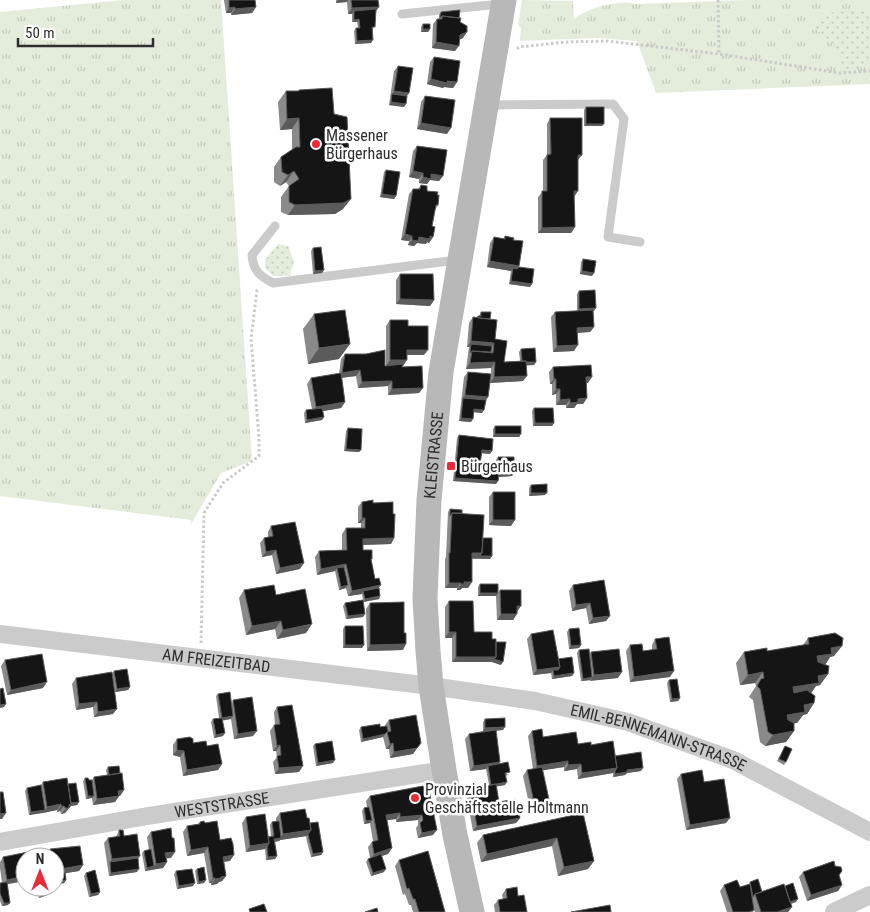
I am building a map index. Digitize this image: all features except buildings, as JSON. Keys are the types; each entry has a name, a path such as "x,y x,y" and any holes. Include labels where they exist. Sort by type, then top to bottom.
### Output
{"main road":[{"name":"KLEISTRASSE","path":"472,912 455,835 431,686 425,598 429,500 441,372 504,2"}],"street":[{"name":"AM FREIZEITBAD","path":"0,634 431,686"},
{"name":"EMIL-BENNEMANN-STRASSE","path":"431,686 534,701 628,722 733,760 870,832"},
{"name":"WESTSTRASSE","path":"0,842 148,816 444,770"},
{"path":"837,911 870,895"}],"lane":[{"path":"402,14 504,2"},
{"path":"486,105 613,104 624,119 608,237 640,242"},
{"path":"275,226 252,256 253,264 260,276 273,282 460,259"}],"path":[{"path":"718,0 719,54"},
{"path":"494,59 508,59 519,46 606,41 719,54 840,73 870,71"},
{"path":"201,658 204,513 222,483 258,456 260,438 251,339 257,290 273,282"}],"green space":[{"path":"124,0 221,0 252,461 221,473 191,524 191,520 0,496 0,12"},
{"path":"522,0 573,1 574,19 595,8 621,3 870,0 870,84 656,93 637,41 597,38 520,41 521,28 518,25"},
{"path":"860,10 870,14 870,66 843,70 837,49 812,26 823,13"},
{"path":"278,244 288,246 294,261 290,276 273,276 265,268 265,260"}],"place":[{"name":"Massener Bürgerhaus","path":"316,144"},
{"name":"Bürgerhaus","path":"451,466"},
{"name":"Provinzial Geschäftsstelle Holtmann","path":"415,798"}]}
